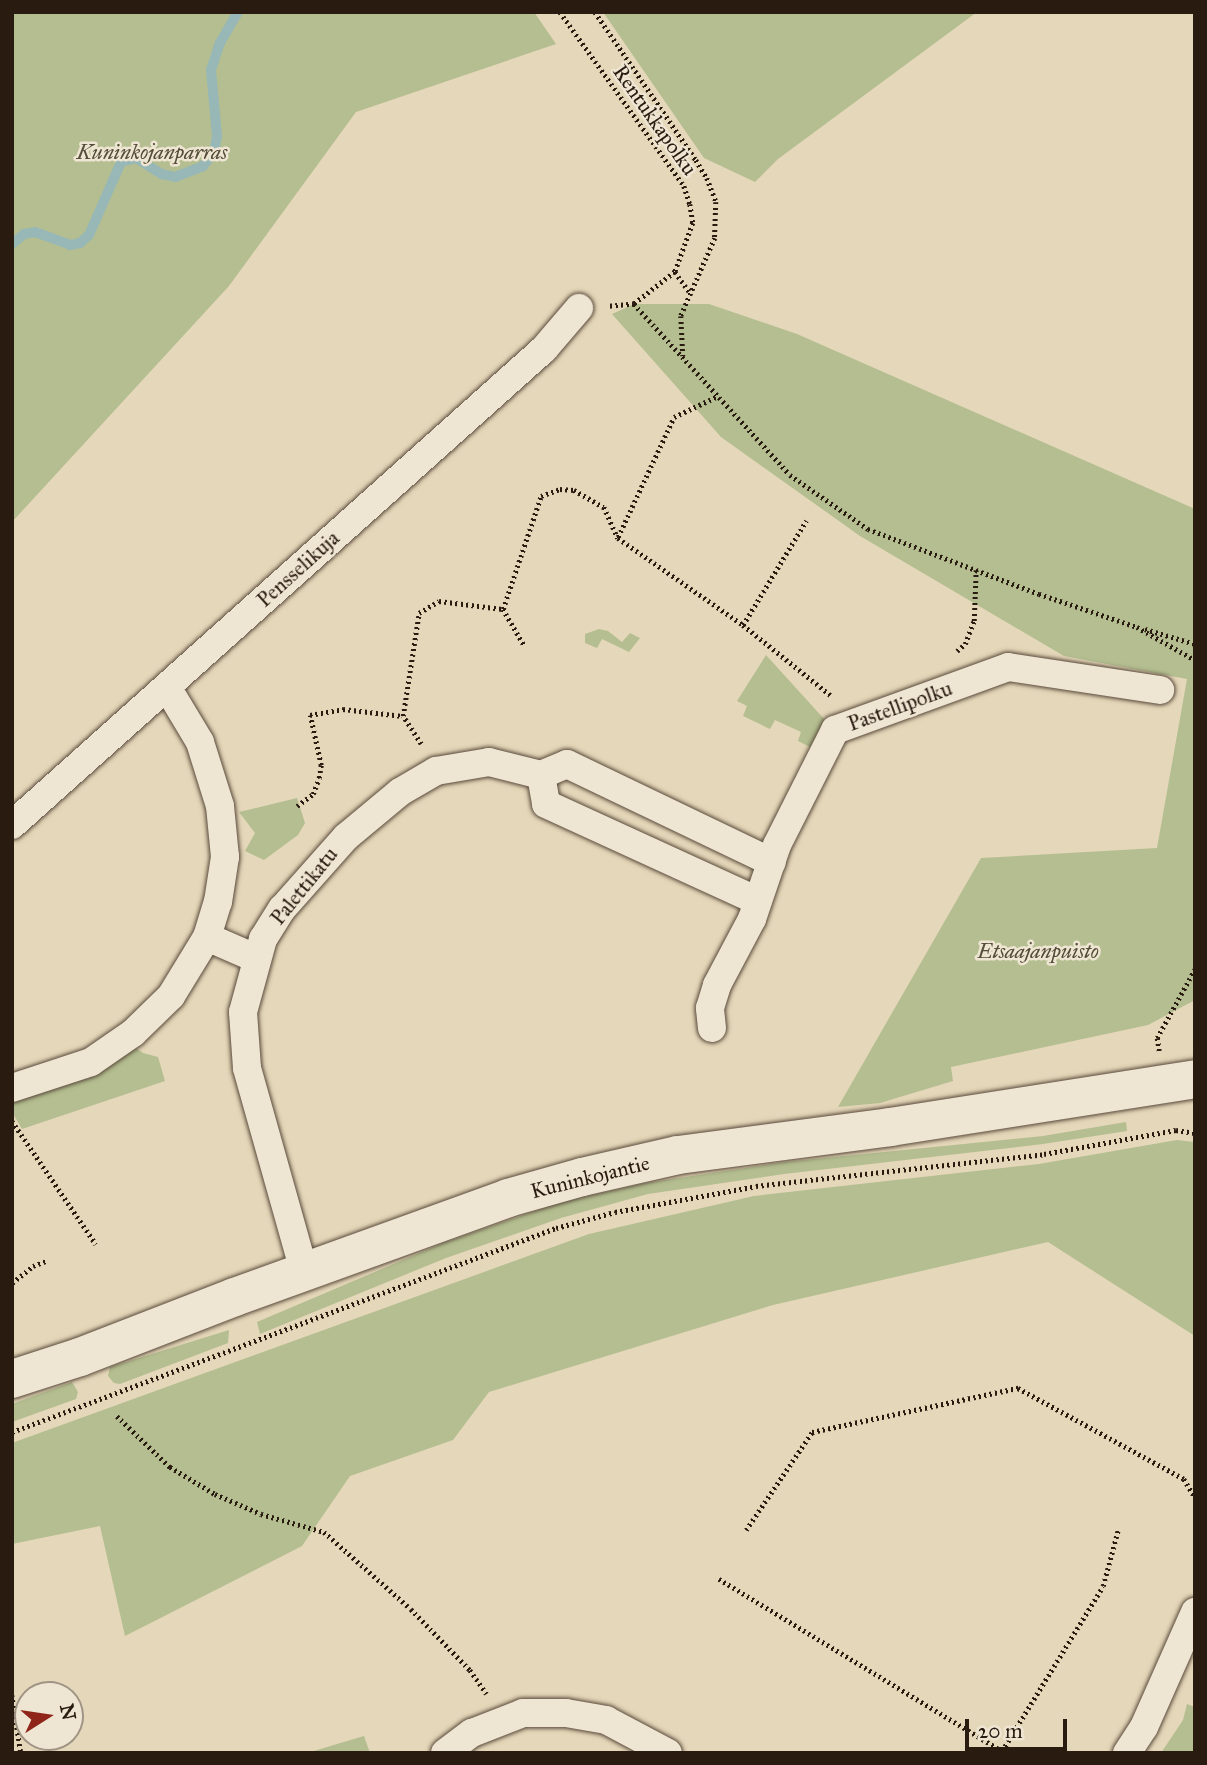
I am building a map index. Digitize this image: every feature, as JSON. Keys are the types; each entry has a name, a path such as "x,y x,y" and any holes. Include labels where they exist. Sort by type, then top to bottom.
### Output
{"main road":[{"name":"Kuninkojantie","path":"12,1379 80,1357 304,1271 508,1198 582,1177 678,1155 890,1127 1195,1079"}],"street":[{"name":"Pensselikuja","path":"12,825 544,349 579,308"},
{"name":"Pastellipolku","path":"712,1028 710,1008 717,985 758,901 778,845 835,730 1008,667 1160,690"},
{"path":"12,1088 91,1062 133,1033 171,996 207,937 218,902 225,857 220,806 200,742 167,687"},
{"name":"Palettikatu","path":"304,1271 247,1068 242,1043 243,1012 255,958 282,909 317,865 346,836 400,792 436,771 477,763 514,766 541,775 567,764 772,862"},
{"path":"541,775 546,804 758,901"},
{"path":"207,937 255,958"},
{"path":"1127,1753 1144,1727 1195,1612"},
{"path":"445,1753 472,1733 523,1713 566,1713 606,1720 668,1753"}],"path":[{"name":"Rentukkapolku","path":"560,12 684,186 693,223 675,272"},
{"path":"595,12 696,160 716,202 715,238 704,268 689,291 681,316 683,358"},
{"path":"579,308 634,304 675,272 689,291"},
{"path":"634,304 790,475 868,529 1137,627 1195,644"},
{"path":"618,538 674,417 718,396"},
{"path":"524,645 503,609 541,496 548,491 574,490 604,507 618,538 743,625 835,699 844,699"},
{"path":"743,625 806,521"},
{"path":"951,657 965,644 974,621 976,570"},
{"path":"424,750 403,716 419,612 439,600 503,609"},
{"path":"1137,627 1195,660"},
{"path":"297,806 313,794 321,765 310,715 343,709 403,716"},
{"path":"1157,1038 1195,969"},
{"path":"12,1121 96,1244"},
{"path":"12,1432 556,1228 615,1212 756,1186 1044,1154 1176,1130 1195,1133"},
{"path":"12,1283 33,1266 46,1261"},
{"path":"746,1530 812,1432 1018,1388 1173,1472 1184,1479 1195,1497"},
{"path":"117,1416 170,1467 215,1494 261,1514 324,1532 411,1609 470,1670 505,1718"},
{"path":"719,1579 1002,1752 1103,1586 1118,1530"},
{"path":"12,1695 21,1753"}],"green space":[{"name":"Kuninkojanparras","path":"12,12 534,12 556,44 356,112 229,286 12,522"},
{"path":"603,12 977,12 778,159 755,182 704,158"},
{"name":"Etsaajanpuisto","path":"634,304 709,304 797,334 1195,509 1195,1000 1148,1025 951,1067 953,1081 880,1103 838,1107 981,858 1157,848 1187,679 1064,656 860,536 721,437 612,314"},
{"path":"599,629 608,631 622,642 630,633 640,638 629,652 602,639 597,648 585,643 585,634"},
{"path":"766,655 825,720 810,747 798,741 801,732 775,720 770,729 743,716 747,706 737,701"},
{"path":"297,798 305,823 298,835 264,860 245,851 255,833 239,812"},
{"path":"136,1048 158,1057 165,1081 22,1129 12,1112 12,1101 81,1080"},
{"path":"1126,1122 1127,1131 1043,1144 784,1174 648,1194 561,1218 446,1258 260,1334 257,1322 443,1243 558,1203 645,1183 785,1162 1043,1136"},
{"path":"1177,1140 1195,1142 1195,1336 1048,1242 773,1305 489,1392 453,1440 350,1476 302,1546 125,1636 100,1526 12,1544 12,1443 589,1234 754,1196 1039,1164"},
{"path":"229,1330 228,1343 120,1384 114,1383 108,1376 110,1367"},
{"path":"72,1382 78,1392 76,1399 12,1422 12,1404"},
{"path":"1187,1704 1195,1707 1195,1753 1161,1753 1183,1720"},
{"path":"364,1736 370,1753 307,1753"}],"waterway":[{"path":"12,244 24,234 35,232 70,245 80,243 89,235 121,162 136,158 162,174 175,177 203,166 214,152 217,136 211,70 220,43 238,12"}]}
